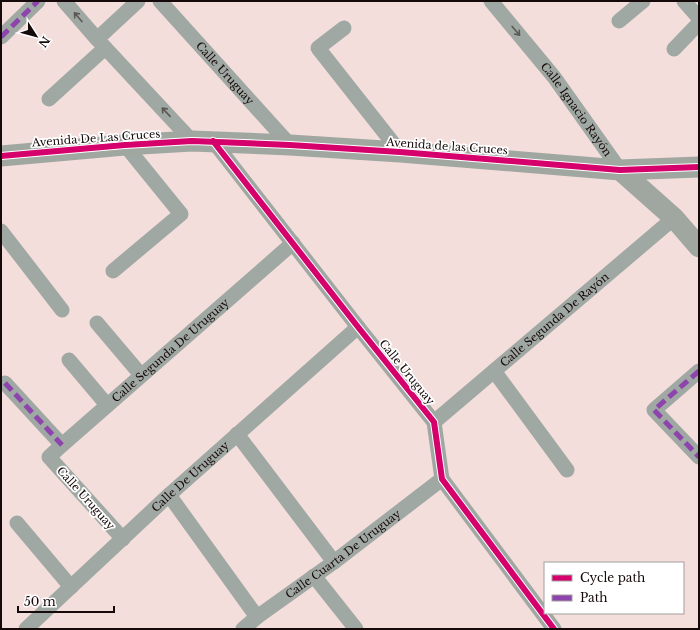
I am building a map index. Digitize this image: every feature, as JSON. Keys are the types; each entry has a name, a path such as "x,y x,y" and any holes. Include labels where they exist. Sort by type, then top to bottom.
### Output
{"street":[{"path":"1,37 38,1"},
{"name":"Calle Uruguay","path":"64,1 101,43 202,141 293,243 434,422"},
{"path":"49,98 138,1"},
{"name":"Calle Uruguay","path":"160,1 290,145"},
{"name":"Calle Ignacio Rayón","path":"491,1 554,77 620,170 674,218 699,247"},
{"path":"619,21 643,1"},
{"path":"684,1 699,18"},
{"path":"674,49 699,22"},
{"path":"344,28 318,48 400,152"},
{"name":"Avenida de las Cruces","path":"202,141 400,152 620,170 699,167"},
{"name":"Avenida De Las Cruces","path":"1,156 125,145 202,141"},
{"path":"113,270 181,214 125,145"},
{"name":"Calle Segunda De Rayón","path":"434,422 674,218"},
{"path":"1,231 62,310"},
{"name":"Calle Segunda De Uruguay","path":"49,458 141,375 293,243"},
{"path":"97,323 141,375"},
{"name":"Calle De Uruguay","path":"26,629 168,495 358,327"},
{"path":"69,360 107,405"},
{"path":"494,371 567,470"},
{"path":"699,371 654,410 699,457"},
{"path":"5,383 62,445"},
{"path":"434,422 442,479 554,629"},
{"path":"237,434 334,562"},
{"name":"Calle Uruguay","path":"49,458 123,539"},
{"name":"Calle Cuarta De Uruguay","path":"243,629 257,617 334,562 442,479"},
{"path":"168,495 257,617"},
{"path":"17,523 71,587"},
{"path":"314,576 356,629"}],"marked path":[{"path":"1,37 38,1"},
{"path":"699,371 654,410 699,457"},
{"path":"5,383 62,445"}],"cycle path":[{"path":"1,156 125,145 192,141 400,152 620,170 699,167"},
{"path":"213,141 434,422 442,479 554,629"}]}
